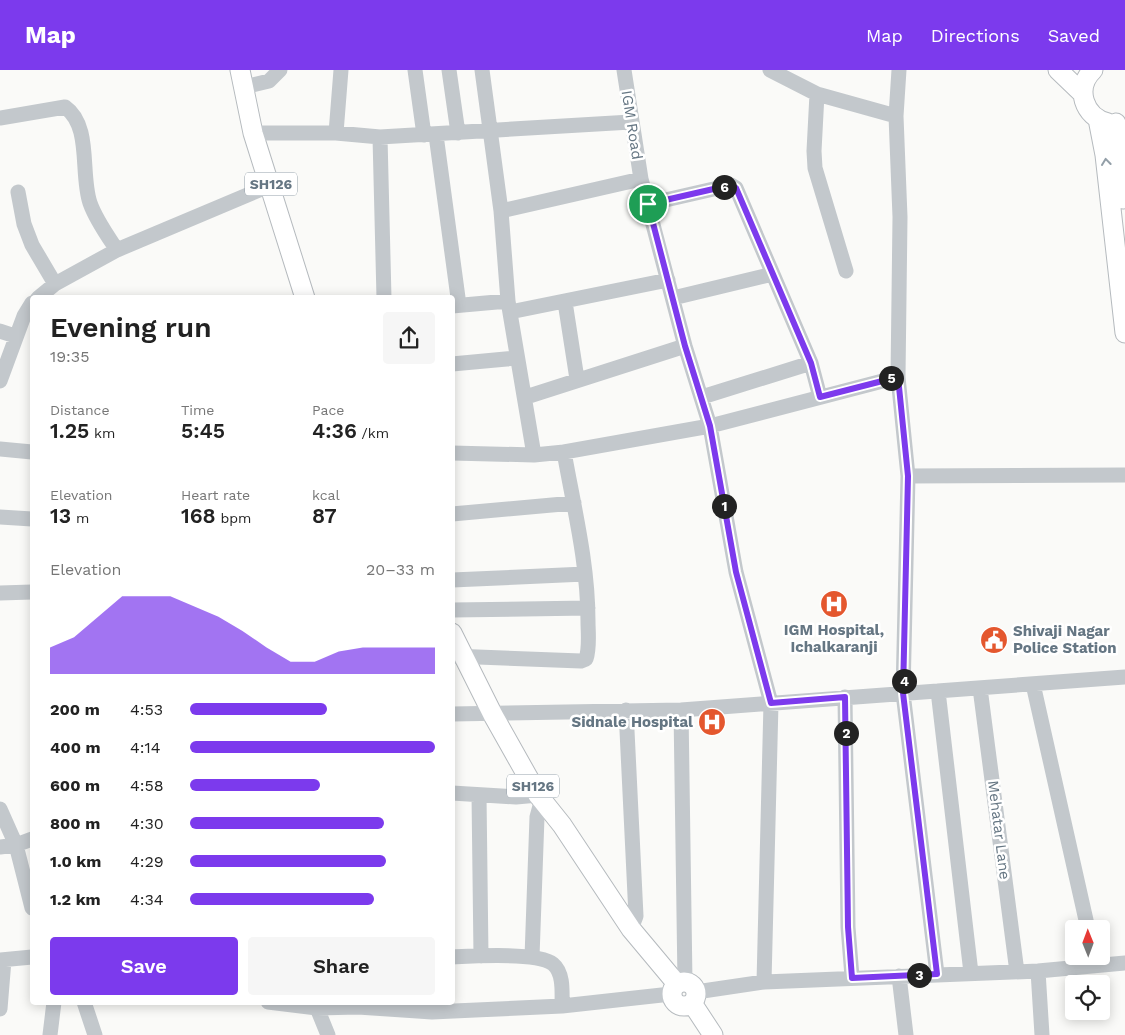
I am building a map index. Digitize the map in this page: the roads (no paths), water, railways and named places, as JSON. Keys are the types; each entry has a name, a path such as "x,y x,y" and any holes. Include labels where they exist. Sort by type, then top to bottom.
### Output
{"main road":[{"path":"1058,70 1083,94 1090,112 1113,121"},
{"path":"1083,94 1090,70"},
{"name":"SH126","path":"242,78 253,133 271,185 304,295"},
{"path":"1113,121 1125,220"},
{"path":"1113,121 1105,155 1125,333"},
{"name":"SH126","path":"458,656 541,799 562,826 631,929"},
{"path":"631,929 684,991 713,1035"}],"street":[{"path":"242,78 269,81 280,70"},
{"path":"336,134 341,70"},
{"path":"414,70 430,135 454,295"},
{"path":"449,70 458,133"},
{"path":"482,70 501,211 509,306 517,358 526,397 534,455"},
{"name":"IGM Road","path":"624,70 641,179 685,346 710,426 736,572 771,703 764,982"},
{"path":"770,70 817,94 896,116"},
{"path":"899,70 896,116 900,217 898,377 908,476 903,693 937,974"},
{"path":"817,94 814,151 816,168 846,271"},
{"path":"0,118 64,107 73,112 82,139 86,188 90,203 96,218 117,250"},
{"path":"253,133 336,134 380,137 490,132 631,122"},
{"path":"380,137 384,295"},
{"path":"501,211 641,179"},
{"path":"42,295 55,284 117,250 271,185"},
{"path":"648,204 731,185 736,188 811,363 820,397"},
{"path":"18,192 24,224 32,245 55,284"},
{"path":"673,298 773,274"},
{"path":"456,306 509,306 565,302 668,280"},
{"path":"565,302 577,379"},
{"path":"0,381 15,336 30,306"},
{"path":"0,332 15,336"},
{"path":"526,397 577,379 685,346"},
{"path":"455,364 517,358"},
{"path":"702,398 811,363"},
{"path":"455,453 534,455 564,452 710,426 898,377"},
{"path":"0,449 30,452"},
{"path":"458,656 581,661 586,659 588,652 588,608 585,574 564,452"},
{"path":"908,476 1125,475"},
{"path":"455,514 574,502"},
{"path":"0,517 30,519"},
{"path":"455,580 585,574"},
{"path":"0,593 30,592"},
{"path":"455,610 588,608"},
{"path":"455,714 493,715 681,710 1125,677"},
{"path":"1033,684 1086,920"},
{"name":"Mehatar Lane","path":"980,688 1017,972"},
{"path":"938,691 971,974"},
{"path":"845,697 848,927 852,978"},
{"path":"626,710 636,916 631,929"},
{"path":"681,710 684,991"},
{"path":"455,793 541,799 537,817 532,958"},
{"path":"479,795 481,956"},
{"path":"0,809 16,845 30,900"},
{"path":"0,847 16,845 30,840"},
{"path":"455,956 532,958 554,964 560,973 562,1006"},
{"path":"0,1009 2,960 30,957"},
{"path":"1110,962 1125,963"},
{"path":"292,1005 317,1008 359,1005 432,1012 562,1006 764,982 1038,971 1073,965"},
{"path":"1038,971 1042,1035"},
{"path":"900,976 906,1035"},
{"path":"50,1035 54,1005"},
{"path":"85,1005 95,1035"},
{"path":"317,1008 328,1035"}],"place":[{"name":"IGM Hospital, Ichalkaranji","path":"834,604"},
{"name":"Shivaji Nagar Police Station","path":"994,640"},
{"name":"Sidnale Hospital","path":"712,722"}]}
